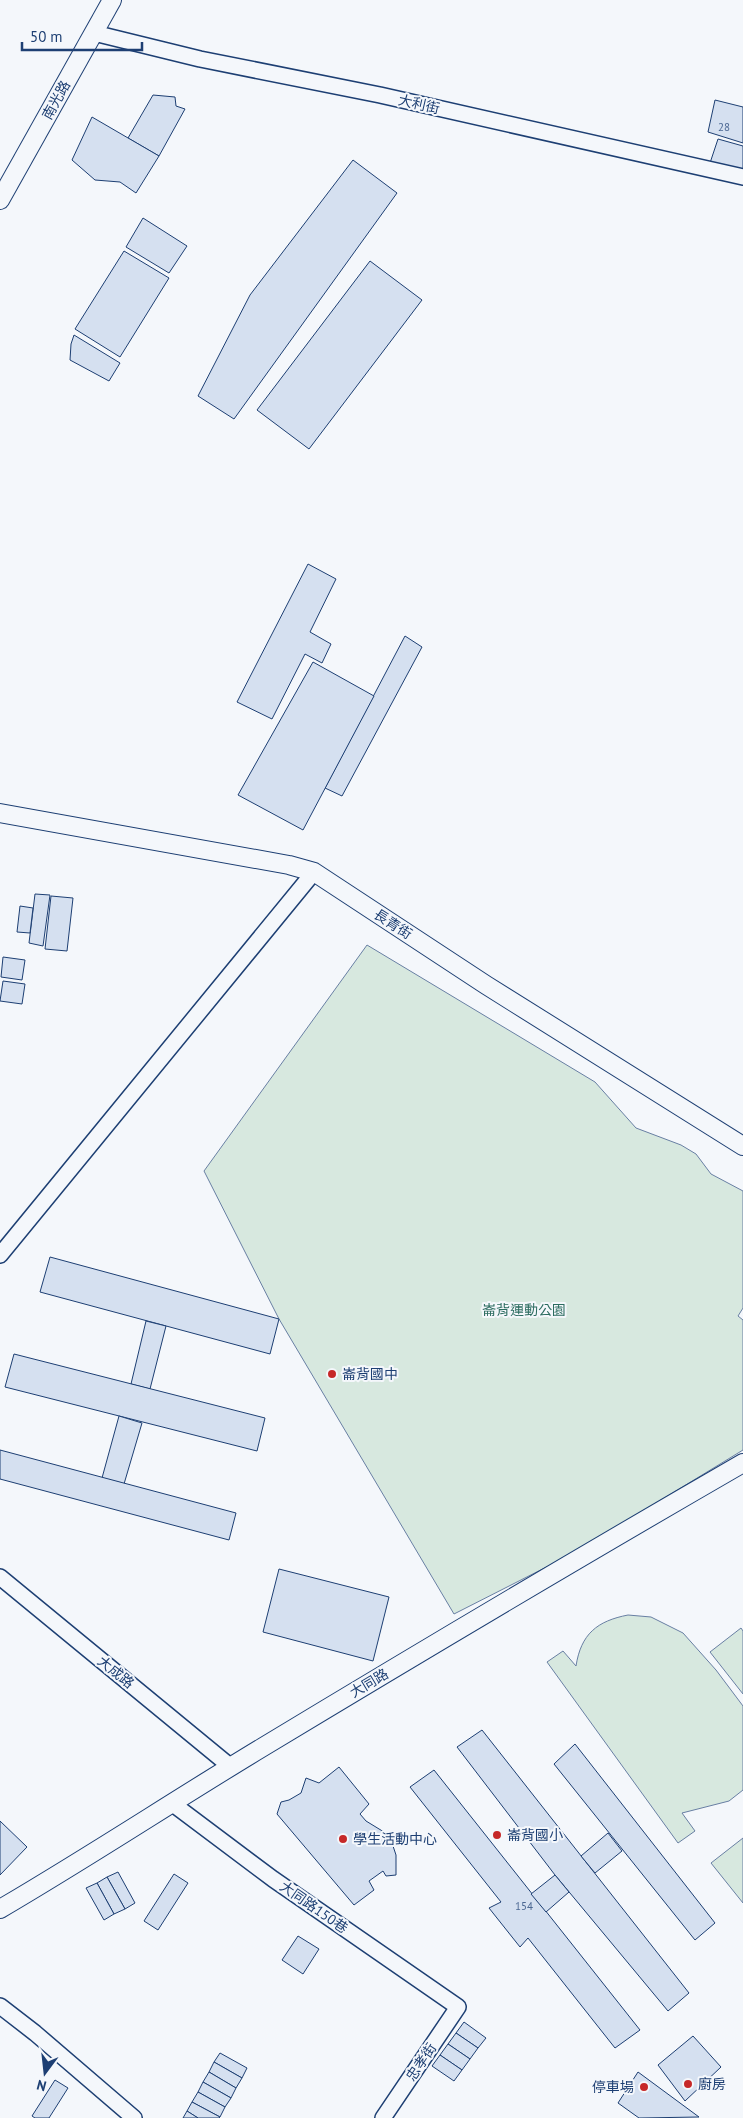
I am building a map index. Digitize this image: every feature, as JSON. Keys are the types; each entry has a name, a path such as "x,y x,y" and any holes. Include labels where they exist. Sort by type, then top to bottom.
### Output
{"street":[{"name":"南光路","path":"0,200 112,0"},
{"name":"大利街","path":"94,33 200,59 380,95 743,177"},
{"name":"長青街","path":"0,813 279,863 314,872 486,985 743,1146"},
{"path":"0,1255 314,872"},
{"name":"大同路","path":"0,1909 448,1635 743,1463"},
{"name":"大成路","path":"0,1577 231,1767"},
{"name":"大同路150巷","path":"173,1804 273,1879 458,2007"},
{"path":"0,2006 35,2033 134,2118"},
{"name":"忠孝街","path":"383,2118 458,2007"}],"green space":[{"name":"崙背運動公園","path":"367,945 595,1082 636,1128 681,1145 696,1154 711,1174 743,1191 743,1308 738,1316 743,1320 743,1450 576,1552 454,1614 279,1319 204,1171"},
{"path":"628,1615 651,1617 683,1633 716,1670 743,1706 743,1790 729,1801 682,1813 695,1831 678,1843 547,1662 563,1651 576,1666 582,1645 592,1631 608,1621"},
{"path":"741,1628 743,1631 743,1694 710,1652"},
{"path":"743,1838 743,1903 711,1863"}],"building":[{"path":"153,95 175,97 176,106 185,109 159,156 128,138"},
{"path":"715,100 743,107 743,143 708,132"},
{"path":"92,117 159,156 136,193 120,182 95,180 72,160"},
{"path":"718,139 743,146 743,172 710,163"},
{"path":"353,160 397,193 234,419 198,396 250,295"},
{"path":"143,218 187,246 169,273 126,247"},
{"path":"124,251 169,278 120,357 75,329"},
{"path":"370,261 422,300 309,449 257,410"},
{"path":"74,335 120,363 109,381 70,360 71,344"},
{"path":"308,564 336,579 310,632 331,644 322,663 305,654 272,719 237,702"},
{"path":"405,636 422,647 342,796 325,788"},
{"path":"313,662 374,696 303,830 238,795"},
{"path":"35,894 50,895 43,946 29,943"},
{"path":"51,896 73,898 67,951 45,949"},
{"path":"20,906 33,908 30,933 17,932"},
{"path":"3,957 25,960 22,980 1,977"},
{"path":"3,981 25,984 22,1004 0,1001"},
{"path":"50,1257 279,1319 270,1354 40,1292"},
{"path":"146,1321 166,1326 150,1389 131,1384"},
{"path":"14,1354 265,1418 257,1451 5,1387"},
{"path":"119,1416 142,1423 124,1484 102,1478"},
{"path":"0,1450 236,1513 229,1540 0,1479"},
{"path":"279,1569 389,1597 373,1661 263,1632"},
{"path":"482,1730 689,1993 668,2011 555,1875 457,1747"},
{"path":"575,1744 715,1923 695,1940 554,1764"},
{"name":"學生活動中心","path":"339,1767 369,1804 360,1814 366,1821 384,1832 393,1846 396,1855 396,1875 386,1876 383,1871 369,1881 374,1890 354,1905 277,1814 281,1802 301,1793 306,1778 319,1783"},
{"path":"434,1770 640,2030 615,2048 528,1938 520,1947 489,1908 501,1902 410,1787"},
{"path":"0,1821 27,1847 0,1875"},
{"path":"608,1833 622,1851 595,1873 581,1856"},
{"path":"118,1872 135,1903 125,1909 107,1877"},
{"path":"174,1874 188,1883 158,1930 144,1921"},
{"path":"555,1875 569,1892 546,1912 531,1894"},
{"path":"107,1877 125,1909 114,1914 97,1883"},
{"path":"97,1883 114,1914 104,1920 86,1888"},
{"path":"298,1936 319,1949 303,1974 282,1960"},
{"path":"464,2022 486,2038 478,2048 456,2033"},
{"path":"456,2033 478,2048 470,2059 448,2044"},
{"name":"廚房","path":"693,2036 721,2067 685,2101 658,2065"},
{"path":"448,2044 470,2059 462,2070 440,2055"},
{"path":"220,2053 247,2068 242,2078 214,2062"},
{"path":"440,2055 462,2070 454,2081 432,2066"},
{"path":"214,2062 242,2078 236,2088 209,2072"},
{"path":"209,2072 236,2088 231,2098 203,2082"},
{"name":"停車場","path":"638,2072 699,2117 639,2118 618,2103"},
{"path":"55,2080 68,2088 49,2118 35,2118 32,2116"},
{"path":"203,2082 231,2098 225,2107 198,2092"},
{"path":"198,2092 225,2107 220,2117 192,2102"},
{"path":"192,2102 220,2117 198,2118 187,2111"},
{"path":"187,2111 198,2118 183,2118"}],"place":[{"name":"崙背國中","path":"332,1374"},
{"name":"崙背國小","path":"497,1835"},
{"name":"學生活動中心","path":"343,1839"},
{"name":"廚房","path":"688,2084"},
{"name":"停車場","path":"644,2087"}]}
